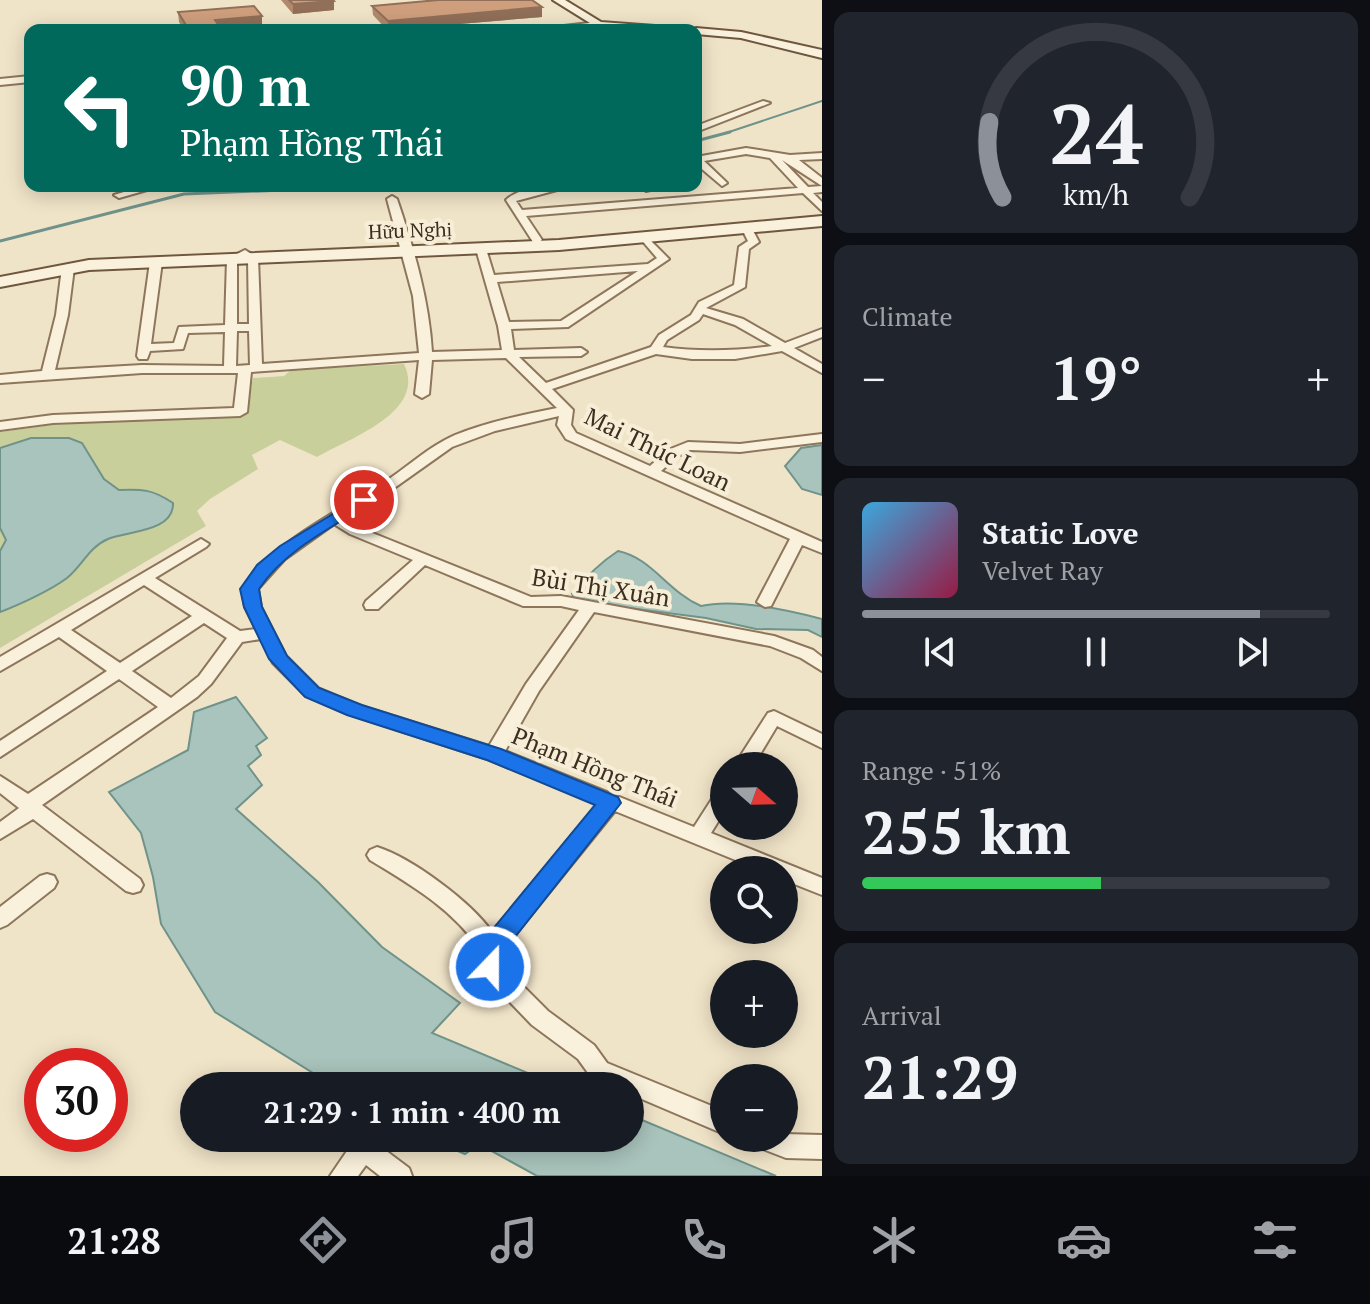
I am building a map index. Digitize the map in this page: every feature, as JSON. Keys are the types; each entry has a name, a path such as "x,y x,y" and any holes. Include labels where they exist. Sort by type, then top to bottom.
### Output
{"main road":[{"path":"558,0 596,24"},
{"path":"702,32 741,35 822,54"},
{"name":"Hữu Nghị","path":"409,249 481,249 537,240 822,218"},
{"name":"Hữu Nghị","path":"0,282 68,268 644,237 822,218"},
{"name":"Hữu Nghị","path":"0,275 95,259 243,257"}],"street":[{"path":"0,82 24,80"},
{"path":"702,127 766,103"},
{"path":"702,159 737,152 771,153 790,158 822,156"},
{"path":"771,153 822,208"},
{"path":"790,158 822,186"},
{"path":"702,165 722,183"},
{"path":"520,213 806,190 822,186"},
{"path":"119,195 131,192"},
{"path":"537,240 511,200 539,192"},
{"path":"392,199 409,249 426,356 427,379 422,394"},
{"path":"655,350 663,338 695,317 698,309 739,287 744,247 754,242 746,227"},
{"path":"504,326 564,324 664,259 644,237"},
{"path":"481,249 509,354"},
{"path":"0,426 53,419 240,412 244,369 255,327 254,289 243,257"},
{"path":"243,257 231,290 229,329 244,369"},
{"path":"142,369 156,262"},
{"path":"491,279 652,266"},
{"path":"48,374 62,315 68,268"},
{"path":"593,272 601,281 619,288"},
{"path":"231,290 254,289"},
{"path":"698,309 739,322 822,369"},
{"path":"144,348 179,346 183,330 255,327"},
{"path":"544,388 655,350 692,355 735,355 786,347 822,333"},
{"path":"0,379 142,369 244,369 426,356 581,352"},
{"name":"Mai Thúc Loan","path":"509,354 566,410 564,425 571,436 822,548"},
{"name":"Phạm Hồng Thái","path":"566,410 504,423 443,445 421,464 286,549 263,569 250,589 253,607 279,659 312,692 355,710 494,754 746,856"},
{"path":"650,473 673,453 688,446 740,448 822,438"},
{"name":"Bùi Thị Xuân","path":"334,518 355,531 422,560 529,602 561,601 774,641 807,654 822,665"},
{"path":"765,602 798,538"},
{"path":"0,665 201,544"},
{"path":"372,605 422,560"},
{"path":"144,578 237,637 264,633"},
{"path":"494,754 532,688 589,608"},
{"path":"0,750 203,616"},
{"path":"59,629 171,707"},
{"path":"0,832 205,680 237,637"},
{"path":"752,752 774,717 822,742"},
{"path":"0,783 133,885"},
{"path":"491,948 610,803"},
{"path":"699,836 710,818"},
{"path":"377,855 459,908 478,926 491,948 490,967 523,1003 559,1034 589,1052 599,1070 710,1117"},
{"name":"Phạm Hồng Thái","path":"798,877 822,887"},
{"path":"0,919 47,882"},
{"path":"798,1146 822,1147"},
{"path":"342,1176 352,1152"},
{"path":"367,1152 400,1176"}],"green space":[{"path":"404,364 408,381 405,396 382,421 317,457 280,440 252,455 258,469 210,499 197,511 206,526 0,648 0,432 50,425 245,415 253,378 284,376 291,370"}],"water":[{"path":"31,438 69,438 82,443 104,479 119,490 153,492 173,503 166,520 148,529 101,542 60,583 0,612 0,551 6,540 0,528 0,448"},
{"path":"822,445 822,495 802,489 785,466 801,448"},
{"path":"618,551 641,560 678,592 701,606 745,604 822,619 822,637 808,630 756,629 706,618 574,598 572,594 582,582"},
{"path":"236,697 267,738 256,746 261,755 248,766 262,785 236,809 318,882 382,947 460,1003 432,1033 525,1072 311,1072 215,1012 161,924 141,833 109,792 188,750 194,712"},
{"path":"644,1121 710,1148 710,1152 719,1152 776,1176 537,1176 494,1152 644,1152"}],"building":[{"path":"289,0 333,0 334,1 293,4"},
{"path":"438,0 532,0 542,7 388,21 372,6"},
{"path":"254,6 262,16 215,20 218,24 185,24 178,12"}],"waterway":[{"path":"725,133 822,101"},
{"path":"725,133 730,132"},
{"path":"702,139 725,133"},
{"path":"0,241 184,194 233,192"}],"route":[{"path":"364,500 286,549 263,569 250,589 253,607 279,659 312,692 355,710 494,754 610,803 491,948 490,967"}]}
